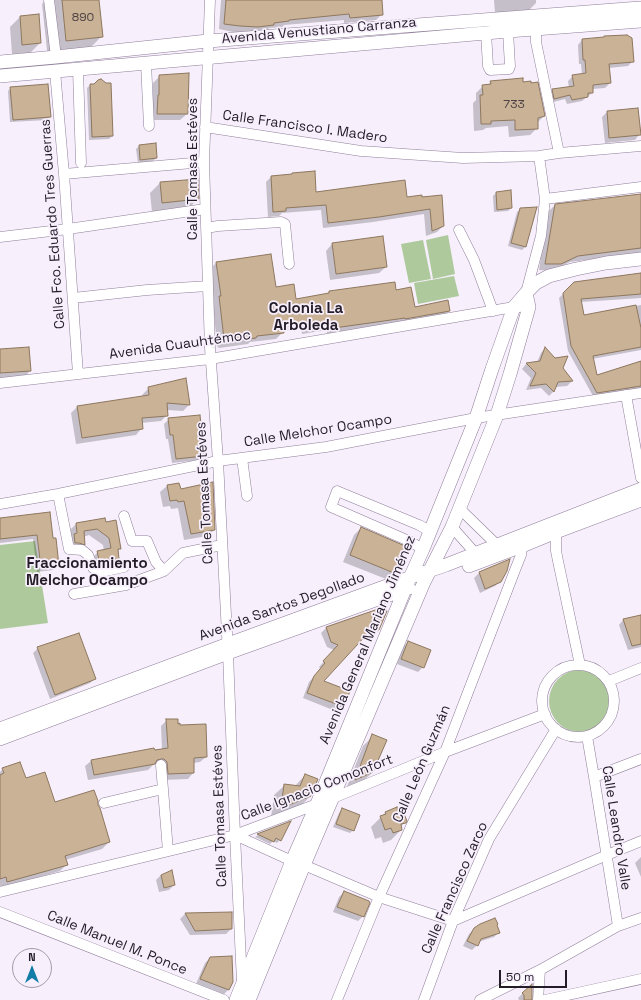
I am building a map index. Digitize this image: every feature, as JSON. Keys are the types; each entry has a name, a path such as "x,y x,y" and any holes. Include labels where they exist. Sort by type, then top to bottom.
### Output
{"main road":[{"name":"Avenida Venustiano Carranza","path":"0,62 56,58 208,41 640,11"},
{"name":"Avenida Venustiano Carranza","path":"0,76 536,28 640,11"},
{"path":"526,293 536,283 549,276 606,263 641,259"},
{"name":"Avenida General Mariano Jiménez","path":"249,1000 298,863 317,804 408,583 424,549 476,418 514,307 526,293"},
{"name":"Avenida General Mariano Jiménez","path":"236,1000 298,863 333,798 427,576 452,527 497,415 510,374 529,307 526,293"},
{"path":"492,369 510,374"},
{"name":"Avenida Santos Degollado","path":"0,729 228,649 521,541 556,527 641,488"},
{"name":"Avenida Santos Degollado","path":"556,527 641,500"},
{"name":"Avenida Santos Degollado","path":"427,576 446,565 497,545 521,541"},
{"name":"Avenida Santos Degollado","path":"0,739 228,649"}],"street":[{"path":"49,0 56,58"},
{"name":"Calle Tomasa Estéves","path":"210,0 204,162 205,209 210,358 218,461 228,649 234,835 242,984"},
{"path":"536,28 536,42 559,153"},
{"path":"486,33 488,66 490,70 510,69 508,30"},
{"path":"146,63 148,126"},
{"path":"78,69 81,163"},
{"name":"Calle Fco. Eduardo Tres Guerras","path":"55,71 78,374"},
{"name":"Calle Francisco I. Madero","path":"205,127 360,151 463,158 540,156 641,146"},
{"name":"Avenida General Mariano Jiménez","path":"526,293 541,236 545,199 540,156"},
{"path":"64,174 204,162"},
{"path":"545,199 641,187"},
{"path":"0,237 68,229 205,209"},
{"path":"206,228 281,222 285,224 289,264"},
{"path":"459,230 474,260 493,311"},
{"path":"73,298 147,290 208,286"},
{"name":"Avenida Cuauhtémoc","path":"0,383 210,358 514,307 529,307"},
{"name":"Calle Melchor Ocampo","path":"0,504 58,494 218,461 326,447 476,418 641,393"},
{"path":"626,395 641,478"},
{"path":"242,458 247,496"},
{"path":"424,549 331,506 337,491 430,531"},
{"path":"58,494 69,549 82,550 88,555 93,568 101,572 124,567"},
{"path":"459,508 497,545"},
{"path":"124,516 132,541 147,541 156,562 164,570"},
{"path":"452,527 476,554"},
{"path":"556,527 556,551 580,665"},
{"name":"Calle León Guzmán","path":"337,1000 379,897 445,752 516,570 521,555 521,541"},
{"path":"74,594 126,585 164,570 183,552 222,545"},
{"path":"580,665 590,667 601,672 609,681 615,702 613,712 607,723 598,731 586,736 567,735 556,729 550,723 543,709 543,692 555,673 562,668 580,665"},
{"path":"609,681 641,668"},
{"name":"Calle Ignacio Comonfort","path":"0,892 234,835 333,798 445,752 545,714"},
{"name":"Calle Francisco Zarco","path":"424,1000 453,921 489,839 556,729"},
{"name":"Calle Leandro Valle","path":"586,736 618,926"},
{"path":"594,777 641,759"},
{"path":"161,765 168,851"},
{"path":"104,803 163,789"},
{"path":"234,835 379,897 453,921 641,841"},
{"name":"Calle Manuel M. Ponce","path":"0,912 224,1000"},
{"path":"480,1000 540,970 618,926 641,918"},
{"path":"538,1000 540,970"},
{"path":"545,1000 641,979"}],"green space":[{"path":"448,235 455,274 433,279 426,240"},
{"path":"423,240 431,279 409,283 401,244"},
{"path":"454,276 459,296 418,304 414,283"},
{"path":"35,541 48,623 0,629 0,545"},
{"path":"574,670 586,670 602,679 609,689 611,701 609,713 602,723 586,732 574,732 563,727 554,718 549,707 549,695 554,684 563,675"}],"building":[{"path":"62,0 99,0 103,37 66,41"},
{"path":"226,0 382,0 383,15 350,18 349,14 289,20 274,23 274,25 258,27 240,26 224,24"},
{"path":"39,14 41,43 22,45 20,16"},
{"path":"627,35 632,38 634,62 609,64 611,83 593,85 593,93 588,93 588,97 572,100 570,95 554,99 552,89 574,86 572,75 586,73 585,60 583,60 582,39"},
{"path":"189,73 188,114 157,114 159,75"},
{"path":"523,78 523,82 538,82 545,116 538,118 538,129 515,130 515,120 491,121 491,124 481,124 480,95 483,95 482,85 491,84 490,81"},
{"path":"101,79 106,83 111,83 113,136 92,137 90,84 94,84"},
{"path":"48,84 51,117 13,120 10,87"},
{"path":"638,108 641,135 609,138 607,111"},
{"path":"156,143 157,158 140,160 139,145"},
{"path":"315,171 316,192 405,180 407,197 442,195 444,226 432,231 430,209 328,223 326,205 286,208 286,211 273,212 271,176"},
{"path":"198,179 199,199 162,203 160,182"},
{"path":"511,190 512,208 497,210 496,192"},
{"path":"641,194 641,248 578,256 561,264 545,264 555,204"},
{"path":"537,207 526,247 511,243 520,208"},
{"path":"383,236 387,267 336,274 332,243"},
{"path":"271,254 276,287 294,284 296,299 329,293 329,291 395,282 396,290 411,287 415,307 448,300 450,311 405,319 334,328 333,323 309,328 308,322 283,325 284,333 226,342 224,339 219,296 221,296 216,262"},
{"path":"641,273 641,294 581,299 584,315 636,305 641,328 641,347 593,356 597,375 641,361 641,386 597,393 571,346 563,293 574,282"},
{"path":"29,347 31,371 0,373 0,349"},
{"path":"545,347 555,358 568,356 563,368 573,381 558,382 554,392 546,384 530,386 536,373 526,363 540,361"},
{"path":"186,378 190,405 167,403 168,416 142,418 143,429 82,438 77,406 149,395 148,387"},
{"path":"200,415 204,456 176,459 173,435 170,435 168,418"},
{"path":"213,482 215,530 191,534 184,501 170,501 167,485 179,483 181,489"},
{"path":"50,512 53,538 56,538 59,566 41,568 37,535 0,539 0,518"},
{"path":"105,518 106,522 116,520 121,549 118,549 119,559 99,560 97,551 111,548 109,538 97,529 84,531 85,545 75,543 74,534 77,533 76,523"},
{"path":"361,527 405,546 394,573 350,555"},
{"path":"510,559 507,571 501,582 485,589 479,572"},
{"path":"384,607 387,611 379,630 372,627 324,681 350,691 344,707 307,693 314,676 325,663 323,661 338,645 331,642 326,627"},
{"path":"641,615 641,644 632,646 623,619"},
{"path":"79,633 96,679 55,695 37,647"},
{"path":"408,641 431,650 424,668 401,659"},
{"path":"166,719 178,719 178,724 180,723 180,725 206,724 207,757 194,758 194,773 168,774 167,762 164,759 161,759 157,760 155,764 94,775 91,760 154,748 155,750 168,748"},
{"path":"372,734 387,740 373,772 355,780"},
{"path":"20,762 26,778 45,772 55,802 94,790 110,842 65,856 68,865 7,882 6,877 0,879 0,775 4,773 2,768"},
{"path":"305,774 318,779 311,796 281,808 284,784 300,786"},
{"path":"397,807 398,811 402,809 407,821 406,823 401,824 402,830 393,833 391,828 385,830 380,816"},
{"path":"342,808 360,815 354,831 336,824"},
{"path":"291,821 281,841 276,838 274,842 257,834"},
{"path":"172,870 175,885 164,888 161,875"},
{"path":"344,891 369,901 370,903 364,917 337,907"},
{"path":"232,912 232,929 195,931 185,913"},
{"path":"495,918 500,933 481,939 478,946 467,941 474,928"},
{"path":"232,956 233,982 229,990 200,979 210,957"},
{"path":"532,984 532,1000 524,1000 524,995 522,993"}],"district":[{"name":"Colonia La Arboleda","path":"306,318"},
{"name":"Fraccionamiento Melchor Ocampo","path":"87,572"}]}
